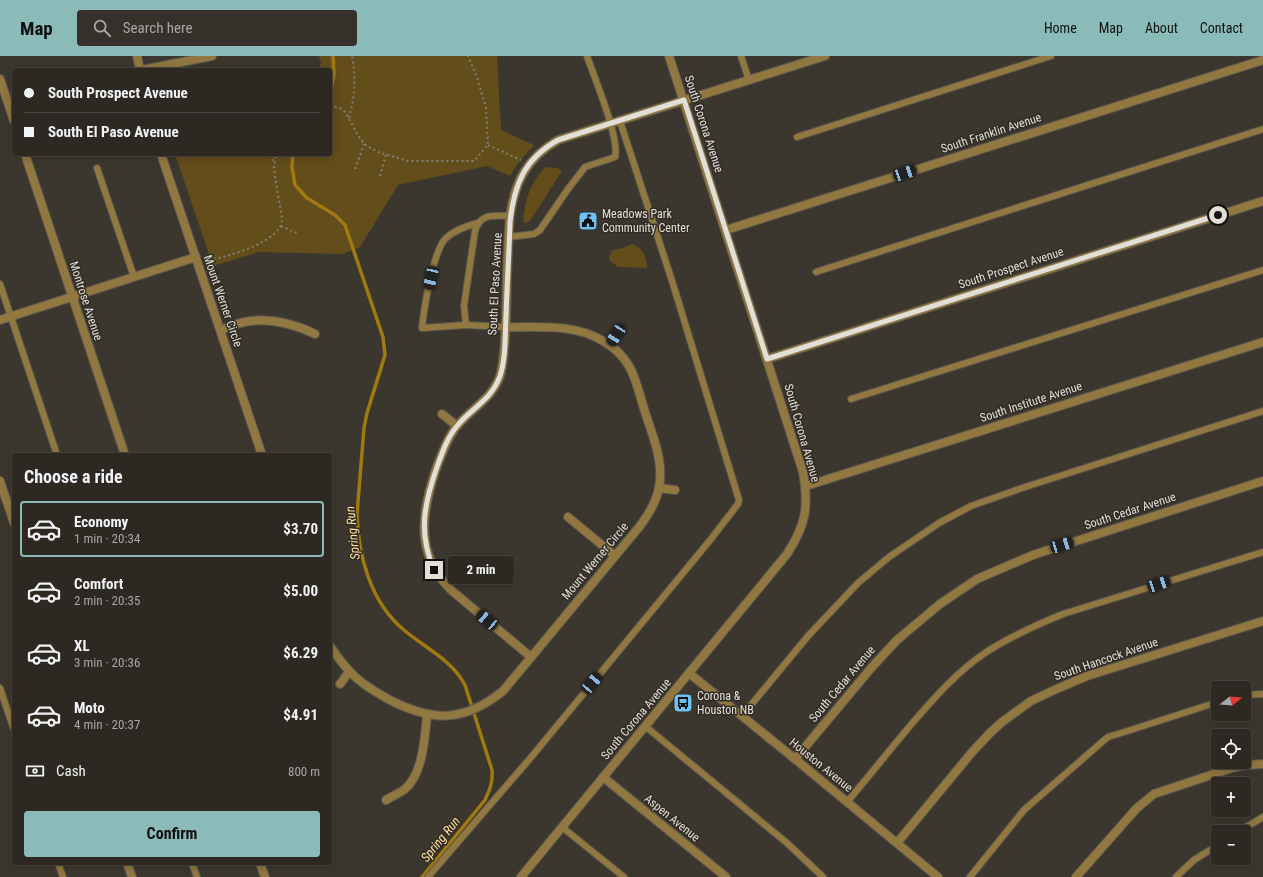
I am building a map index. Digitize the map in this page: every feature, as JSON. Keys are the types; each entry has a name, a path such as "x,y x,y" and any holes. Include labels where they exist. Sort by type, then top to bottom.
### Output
{"street":[{"path":"137,56 140,68"},
{"path":"151,68 212,56"},
{"name":"South Corona Avenue","path":"523,876 787,554 801,530 805,514 807,501 803,472 669,56"},
{"name":"South El Paso Avenue","path":"531,657 442,581 434,570 429,558 424,532 424,518 427,499 445,445 457,426 487,398 495,387 503,363 506,327 510,216 516,187 528,165 537,155 558,140 749,80 813,58 825,56"},
{"name":"South Franklin Avenue","path":"726,230 1263,60"},
{"path":"0,79 12,115"},
{"name":"Montrose Avenue","path":"26,156 124,453"},
{"name":"Mount Werner Circle","path":"162,156 261,453"},
{"name":"South Prospect Avenue","path":"767,359 1263,201"},
{"path":"0,320 196,257"},
{"path":"221,330 251,321 264,320 305,329 315,334"},
{"name":"Mount Werner Circle","path":"332,649 350,672 362,684 400,705 427,715 440,716 466,713 480,708 504,691 648,515 654,505 659,488 660,468 658,456 634,378 622,357 609,345 591,334 567,328 506,327"},
{"path":"609,345 616,335"},
{"name":"South Institute Avenue","path":"806,486 1263,342"},
{"path":"442,414 457,426"},
{"path":"0,481 12,517"},
{"name":"South Cedar Avenue","path":"795,759 872,667 897,640 940,604 977,579 1033,555 1263,481"},
{"path":"659,488 675,490"},
{"path":"568,517 614,556"},
{"name":"South Hancock Avenue","path":"897,843 973,751 1007,718 1031,701 1087,676 1263,621"},
{"path":"340,684 350,672"},
{"name":"Houston Avenue","path":"689,673 938,877"},
{"path":"386,800 405,789 413,780 418,769 421,756 427,715"},
{"path":"1076,877 1137,808 1154,794 1235,767 1263,764"},
{"name":"Aspen Avenue","path":"603,777 726,877"},
{"path":"128,865 132,877"},
{"path":"261,865 265,877"}],"lane":[{"path":"509,237 534,234 540,230 568,189 586,167 615,157 616,150 610,124 587,56"},
{"path":"741,56 749,80"},
{"path":"797,137 1051,56"},
{"path":"428,877 533,754 706,546 738,504 739,500 673,284 620,121"},
{"path":"816,272 1263,129"},
{"path":"97,168 134,278"},
{"path":"506,327 466,325 422,328 425,304 436,255 444,240 453,232 478,223 488,216 510,216"},
{"path":"466,325 464,306 475,231 478,223"},
{"path":"851,399 1263,270"},
{"path":"0,284 57,453"},
{"path":"742,716 808,636 858,583 889,557 939,523 971,506 1022,488 1263,411"},
{"path":"847,802 931,701 965,668 1004,641 1063,614 1263,552"},
{"path":"0,688 12,724"},
{"path":"1251,695 1263,694"},
{"path":"970,877 1024,810 1108,737 1211,704"},
{"path":"645,726 787,843 823,877"},
{"path":"1250,825 1263,817"},
{"path":"562,827 624,877"},
{"path":"1176,877 1194,860 1211,849"},
{"path":"59,865 63,877"},
{"path":"193,865 197,877"}],"path":[{"path":"349,118 354,100 355,87 352,56"},
{"path":"332,106 342,110 349,118 364,144 371,149 408,161 471,162 476,159 488,145 486,108 477,77 468,56"},
{"path":"355,169 364,144"},
{"path":"488,145 522,160"},
{"path":"380,176 386,155"},
{"path":"209,261 253,248 281,226 282,218 272,156"},
{"path":"274,166 276,156"},
{"path":"281,226 299,234"}],"shaded area":[{"path":"319,56 497,56 501,130 534,145 518,163 510,176 487,166 398,185 360,247 343,254 259,252 213,266 176,156 332,156 332,68 320,68 321,63"},
{"path":"545,167 557,168 562,171 530,221 525,223 523,221 524,212 529,192 535,180"},
{"path":"632,244 644,253 647,268 618,267 609,260 613,250"}],"waterway":[{"name":"Spring Run","path":"332,84 334,75 333,56"},
{"name":"Spring Run","path":"293,156 292,167 295,185 307,198 335,215 345,225 383,337 385,355 367,413 364,428 357,514 360,546 368,578 375,593 393,619 412,637 446,661 460,676 465,685 492,770 491,785 485,800 422,877"}],"place":[{"name":"Meadows Park Community Center","path":"588,221"},
{"name":"Corona & Houston NB","path":"683,703"}],"route":[{"path":"434,570 429,558 424,532 424,518 427,499 432,482 445,445 457,426 487,398 495,387 500,376 503,363 506,327 510,222 512,202 516,187 528,165 537,155 558,140 684,100 688,117 767,359 1218,215"}]}
